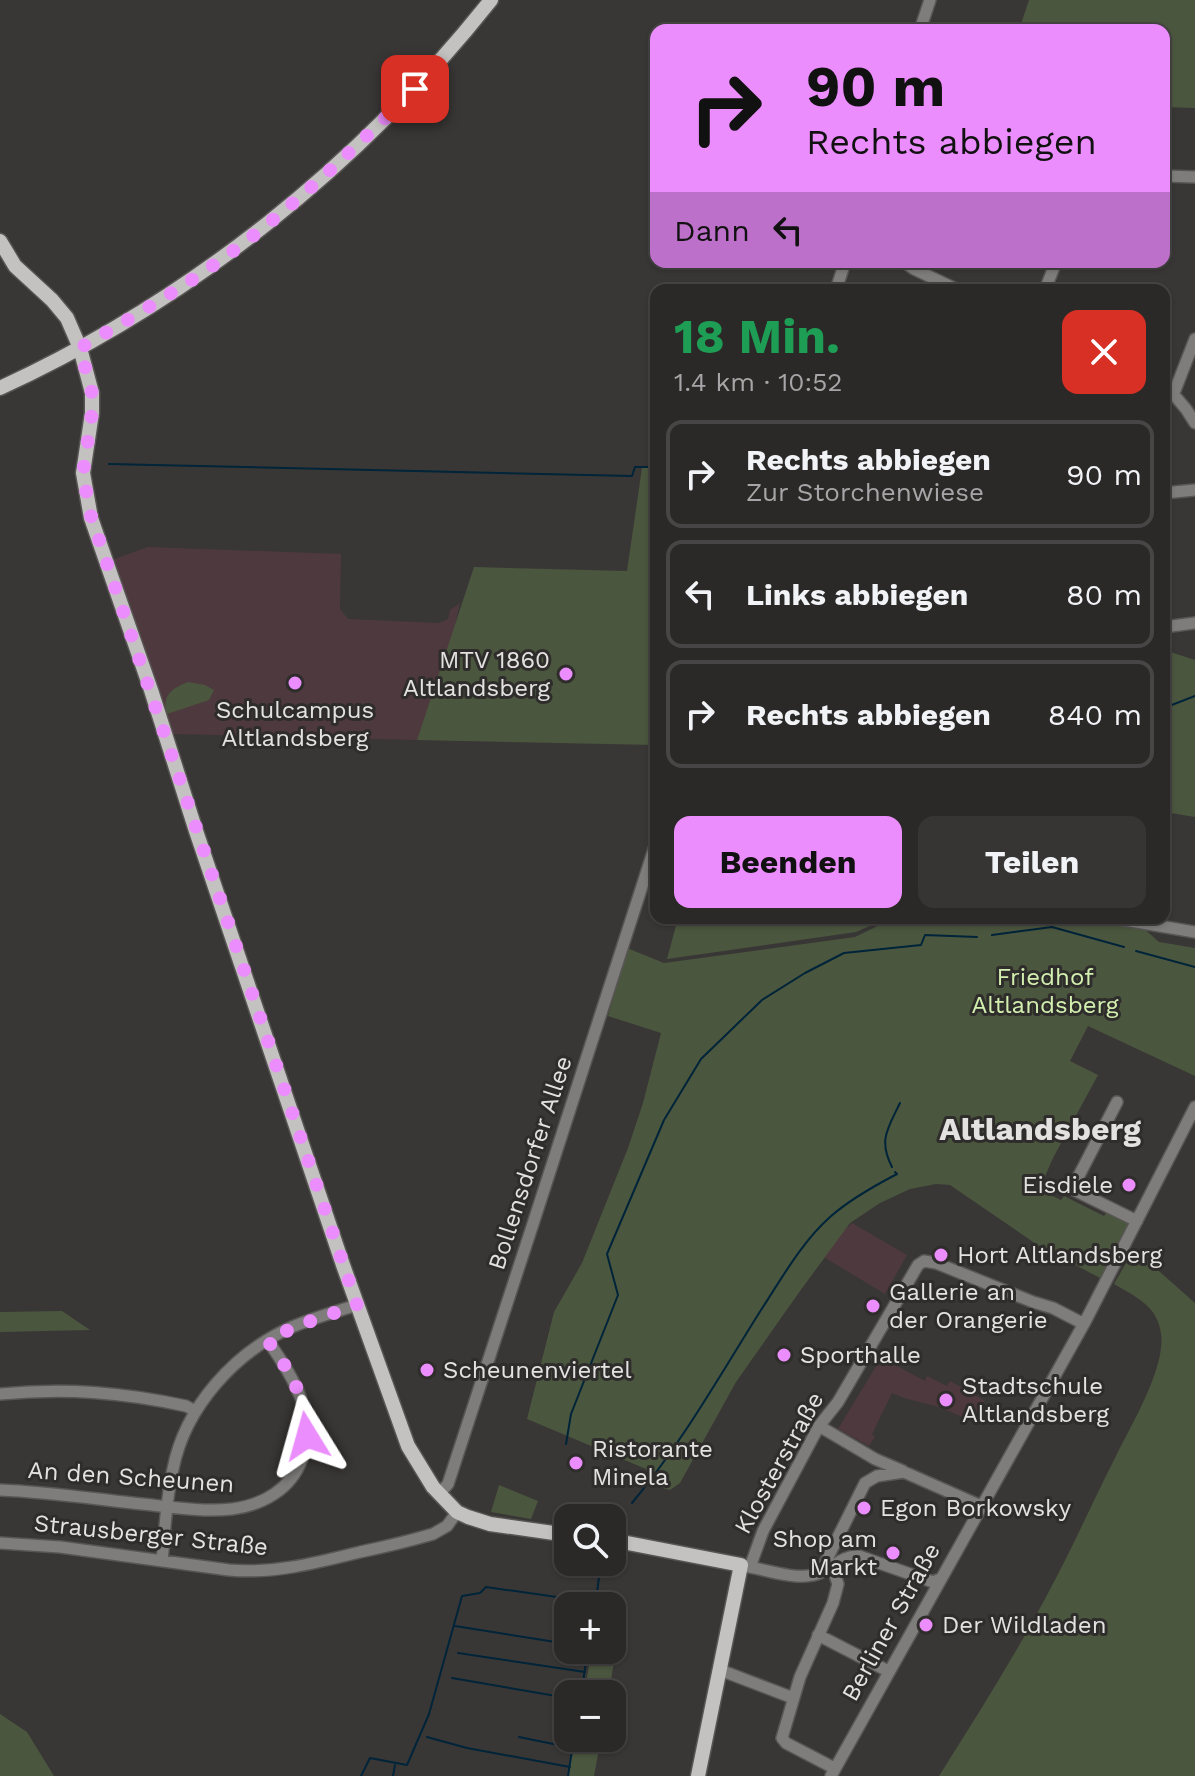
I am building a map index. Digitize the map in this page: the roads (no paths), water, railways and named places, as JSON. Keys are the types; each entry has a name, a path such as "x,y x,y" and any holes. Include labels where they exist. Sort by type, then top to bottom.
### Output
{"main road":[{"path":"0,388 80,348 159,301 240,246 338,165 415,89 491,0"},
{"path":"0,241 15,266 67,318 80,348 92,393 83,473 90,513 357,1305 408,1446 439,1494 457,1512 490,1524 554,1533"},
{"path":"626,1543 746,1566 698,1776"}],"street":[{"path":"922,24 930,0"},
{"path":"1170,176 1195,177"},
{"path":"913,268 945,284"},
{"path":"1174,393 1195,339"},
{"path":"1170,389 1195,423"},
{"path":"1170,492 1195,490"},
{"path":"1170,626 1195,623"},
{"name":"Bollensdorfer Allee","path":"439,1494 448,1484 650,861"},
{"path":"1148,924 1195,932"},
{"path":"1117,1102 1072,1189 1137,1221"},
{"name":"Berliner Straße","path":"832,1772 1084,1324 1195,1107"},
{"name":"Klosterstraße","path":"746,1566 819,1426 838,1402 918,1265 924,1261 937,1263 1053,1308 1084,1324"},
{"path":"162,1561 174,1462 195,1411 221,1378 268,1341 294,1327 357,1305"},
{"name":"An den Scheunen","path":"0,1490 220,1510 269,1498 296,1472 307,1436 300,1395 291,1375 268,1341"},
{"path":"0,1394 60,1390 113,1393 186,1406 195,1411"},
{"path":"819,1426 875,1459 981,1506"},
{"path":"820,1573 875,1459"},
{"path":"865,1483 877,1476 904,1472"},
{"name":"Strausberger Straße","path":"0,1543 60,1547 237,1571 279,1570 433,1534 447,1526 457,1512"},
{"path":"842,1528 849,1555"},
{"path":"746,1566 811,1576 849,1555 933,1582 940,1579"},
{"path":"832,1566 838,1584 833,1603 800,1677 782,1738 832,1772"},
{"path":"818,1635 888,1671"},
{"path":"720,1670 794,1696"}],"waterway":[{"path":"109,464 632,476 635,467 650,467"},
{"path":"1170,706 1195,696"},
{"path":"992,935 1052,927 1124,947"},
{"path":"566,1444 571,1414 618,1295 607,1254 664,1120 701,1059 762,1000 844,953 921,945 925,935 977,937"},
{"path":"1136,951 1195,967"},
{"path":"892,1167 885,1141 900,1103"},
{"path":"632,1503 684,1433 784,1273 810,1238 837,1211 897,1174 895,1172"},
{"path":"361,1776 370,1758 407,1765 429,1714 462,1596 480,1593 486,1587 592,1602 596,1600 599,1576"},
{"path":"455,1626 554,1642"},
{"path":"458,1653 585,1672"},
{"path":"583,1680 586,1664"},
{"path":"452,1678 554,1696"},
{"path":"427,1737 467,1748 570,1767"},
{"path":"519,1737 554,1744"},
{"path":"568,1776 572,1752"},
{"path":"393,1776 395,1765"}],"place":[{"name":"MTV 1860 Altlandsberg","path":"566,674"},
{"name":"Schulcampus Altlandsberg","path":"295,683"},
{"name":"Eisdiele","path":"1129,1185"},
{"name":"Hort Altlandsberg","path":"941,1255"},
{"name":"Gallerie an der Orangerie","path":"873,1306"},
{"name":"Sporthalle","path":"784,1355"},
{"name":"Scheunenviertel","path":"427,1370"},
{"name":"Stadtschule Altlandsberg","path":"946,1400"},
{"name":"Ristorante Minela","path":"576,1463"},
{"name":"Egon Borkowsky","path":"864,1508"},
{"name":"Shop am Markt","path":"893,1553"},
{"name":"Der Wildladen","path":"926,1625"}],"district":[{"name":"Altlandsberg","path":"1040,1129"}],"park label":[{"name":"Friedhof Altlandsberg","path":"1045,991"}]}
